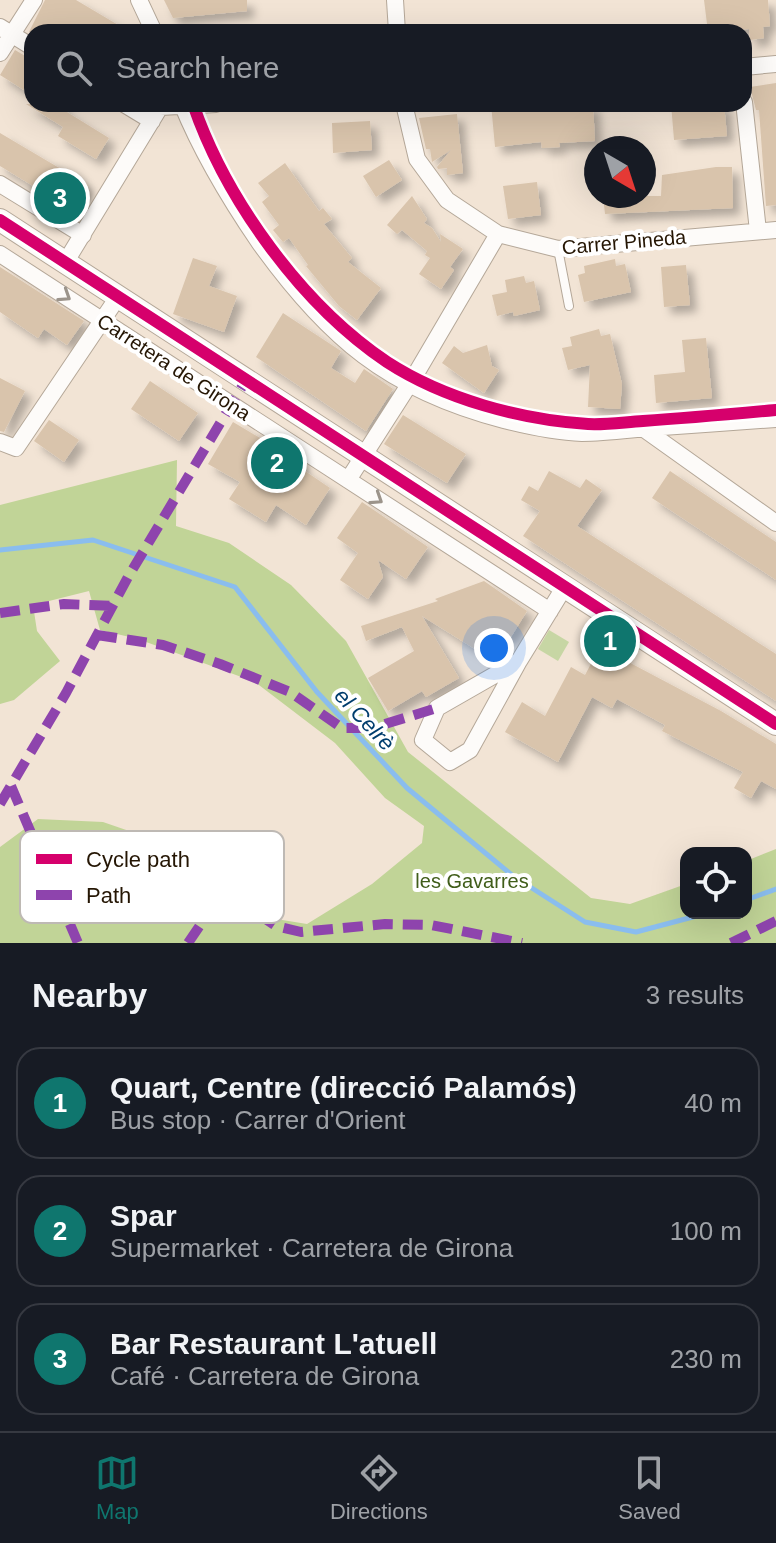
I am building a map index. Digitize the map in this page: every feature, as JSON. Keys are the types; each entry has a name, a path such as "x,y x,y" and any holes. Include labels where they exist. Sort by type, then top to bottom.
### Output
{"main road":[{"path":"0,220 776,724"}],"street":[{"path":"0,53 6,31 34,0"},
{"path":"139,0 150,24"},
{"path":"395,0 396,24"},
{"path":"6,31 24,42"},
{"path":"752,66 776,64"},
{"path":"137,112 152,121"},
{"path":"65,263 157,112"},
{"path":"186,112 197,140 232,203 294,290 332,331 368,360 409,385 469,411 524,425 580,433 776,419"},
{"name":"Carrer Pineda","path":"406,112 417,159 447,200 498,234 558,249 776,230"},
{"path":"745,112 758,231"},
{"path":"0,184 83,235"},
{"path":"348,480 409,385 498,234"},
{"name":"Carretera de Girona","path":"0,254 550,611"},
{"path":"8,445 118,297"},
{"path":"644,429 776,523"},
{"path":"519,661 437,708 423,740 450,762 470,750 565,586"}],"lane":[{"path":"558,249 569,306"}],"green space":[{"name":"les Gavarres","path":"177,460 176,526 229,543 291,585 346,641 408,752 591,898 630,904 680,886 680,919 752,919 752,859 776,849 776,943 0,943 0,847 20,832 20,923 284,923 284,920 307,924 372,884 422,843 424,826 385,798 335,743 255,682 138,639 100,630 89,591 33,605 37,631 60,661 14,700 0,704 0,505"},
{"path":"549,630 569,642 558,661 538,649"},
{"name":"les Gavarres","path":"38,819 103,822 129,831 22,831"}],"building":[{"path":"45,0 76,0 116,24 33,24"},
{"path":"164,0 247,0 247,11 173,18"},
{"path":"704,0 768,0 770,26 763,27 764,38 752,40 752,24 707,24"},
{"path":"15,50 24,55 24,90 0,75"},
{"path":"776,83 776,205 766,206 759,110 756,110 752,87"},
{"path":"39,112 67,112 109,138 96,159 58,136 63,127"},
{"path":"492,112 593,112 595,136 584,136 584,142 559,143 560,147 542,148 541,142 495,147"},
{"path":"672,112 725,112 727,136 674,140"},
{"path":"457,114 463,173 447,175 447,168 437,167 451,150 432,162 419,118"},
{"path":"370,121 372,150 333,153 332,123"},
{"path":"0,133 88,185 73,210 0,166"},
{"path":"389,160 402,180 376,197 363,176"},
{"path":"285,163 319,211 323,208 332,219 324,224 352,258 348,262 381,288 357,320 339,306 306,266 289,238 283,242 273,230 279,225 262,202 269,196 258,183"},
{"path":"732,167 733,208 605,214 604,208 656,208 656,196 661,196 662,175"},
{"path":"537,182 541,215 508,219 503,186"},
{"path":"412,196 427,219 424,223 432,228 441,242 440,234 463,249 450,267 454,270 441,289 419,274 430,258 425,255 427,251 402,230 397,234 387,225"},
{"path":"193,258 217,266 209,286 237,296 224,332 173,314"},
{"path":"615,259 616,266 625,264 631,292 584,302 578,275 585,273 584,266"},
{"path":"686,265 690,305 664,307 661,267"},
{"path":"0,267 84,321 67,345 44,329 38,338 0,312"},
{"path":"524,276 526,283 534,281 540,310 497,316 492,295 507,292 505,280"},
{"path":"283,313 341,351 331,368 355,383 364,369 393,389 366,431 256,357"},
{"path":"599,329 601,336 610,334 622,384 620,409 588,407 590,365 568,370 562,348 572,346 570,337"},
{"path":"706,338 712,398 656,403 654,375 685,372 682,340"},
{"path":"487,345 492,366 499,370 484,393 442,363 454,346 463,353"},
{"path":"0,378 25,391 4,432 0,431"},
{"path":"150,381 198,413 179,441 131,409"},
{"path":"403,415 466,454 447,483 384,444"},
{"path":"49,420 79,440 64,462 34,441"},
{"path":"233,422 302,463 299,467 330,488 306,525 276,505 266,522 229,499 240,482 208,464"},
{"path":"549,471 580,488 586,479 602,490 577,526 776,654 776,701 523,536 540,511 521,500 529,486 538,491"},
{"path":"670,471 776,542 776,580 652,498"},
{"path":"362,502 428,547 406,579 378,560 383,577 368,599 340,580 358,553 337,538"},
{"path":"484,581 527,611 509,640 496,633 483,654 422,616 459,678 426,697 422,691 388,711 368,678 414,651 402,627 366,641 361,626 438,601 435,599"},
{"path":"600,647 776,744 776,789 761,781 751,798 734,788 743,772 662,731 665,725 617,699 612,708 592,697 558,762 505,732 522,702 545,716 571,667 585,675"}],"waterway":[{"name":"el Celrè","path":"0,550 93,540 235,587 317,692 407,788 513,876 585,922 636,932 685,919"},
{"name":"el Celrè","path":"752,898 776,889"}],"marked path":[{"path":"0,804 66,693 128,577 246,380"},
{"path":"0,613 64,604 113,606"},
{"path":"97,635 163,645 220,664 290,692 342,728 367,728"},
{"path":"385,724 437,708"},
{"path":"11,786 30,831"},
{"path":"731,943 776,921"},
{"path":"69,923 78,943"},
{"path":"188,943 202,923"},
{"path":"272,923 301,932 385,924 431,925 522,943"}],"cycle path":[{"path":"196,112 225,177 270,248 325,311 387,362 409,375 484,405 562,422 609,424 776,410"},
{"path":"0,220 776,724"}],"place":[{"name":"Bar Restaurant L'atuell","path":"60,198"},
{"name":"Spar","path":"277,463"},
{"name":"Quart, Centre (direcció Palamós)","path":"610,641"}]}
